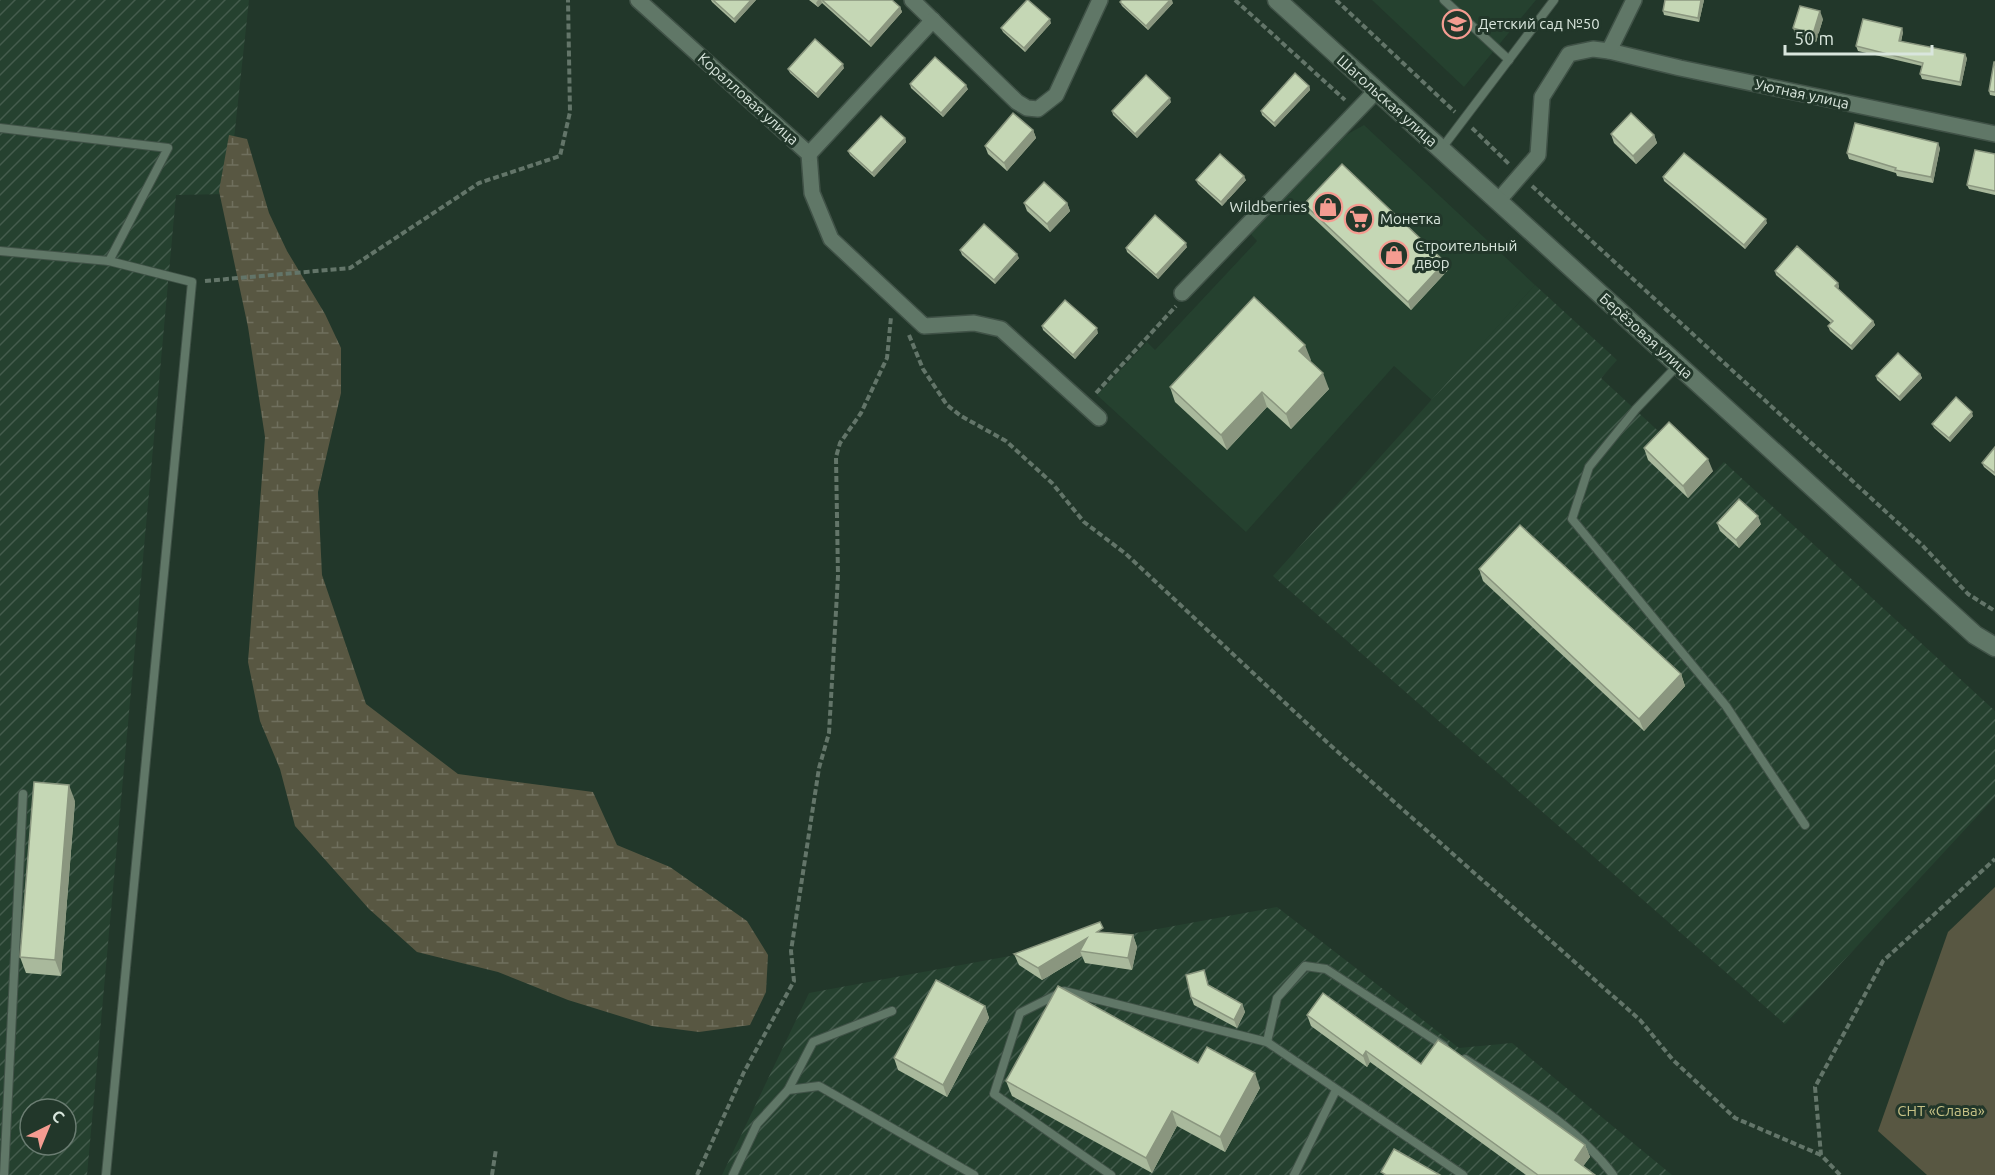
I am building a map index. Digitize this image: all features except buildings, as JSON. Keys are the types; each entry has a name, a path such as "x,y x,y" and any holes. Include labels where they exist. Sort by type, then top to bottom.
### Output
{"main road":[{"name":"Шагольская улица","path":"1277,0 1498,201"},
{"name":"Берёзовая улица","path":"1498,201 1975,635 1995,647"}],"street":[{"name":"Коралловая улица","path":"638,0 809,154 812,193 831,239 893,299 924,326 974,323 1001,329 1099,418"},
{"path":"912,0 1017,102 1027,108 1038,109 1056,95 1100,0"},
{"path":"1498,201 1538,155 1542,97 1569,54 1593,49 1609,51 1634,0"},
{"path":"809,154 933,20"},
{"name":"Уютная улица","path":"1609,51 1680,69 1995,134"},
{"path":"1182,293 1376,90"}],"lane":[{"path":"1444,0 1509,60"},
{"path":"1441,149 1554,0"},
{"path":"0,128 168,148 110,261"},
{"path":"0,250 110,261 192,282 106,1175"},
{"path":"1678,365 1636,409 1589,467 1572,519 1726,706 1805,825"},
{"path":"4,1175 23,794"},
{"path":"1267,1042 1277,998 1305,966 1326,969 1451,1050"},
{"path":"1111,1175 994,1094 1020,1013 1064,991 1267,1042 1463,1175"},
{"path":"733,1175 758,1124 788,1090 813,1042 892,1011"},
{"path":"1461,1056 1538,1106 1597,1154 1613,1175"},
{"path":"788,1090 819,1086 974,1175"},
{"path":"1294,1175 1336,1090"}],"path":[{"path":"192,282 350,268 478,183 560,156 570,112 568,0"},
{"path":"1235,0 1357,111"},
{"path":"1336,0 1521,175 1922,545 1968,594 1995,611"},
{"path":"1085,405 1174,310 1182,293"},
{"path":"697,1175 744,1072 794,981 790,951 819,768 829,733 838,576 836,457 840,443 861,413 886,358 893,299"},
{"path":"906,330 922,369 947,405 1014,448 1052,483 1084,522 1126,554 1329,744 1640,1020 1672,1060 1735,1118 1821,1155 1840,1175"},
{"path":"1821,1155 1815,1087 1882,961 1995,859"},
{"path":"492,1175 496,1149"}],"shaded area":[{"path":"0,0 249,0 228,194 176,195 87,1175 0,1175"},
{"name":"Детский сад №50","path":"1372,0 1536,0 1464,87"},
{"path":"1364,125 1535,285 1432,400 1394,366 1246,532 1097,395 1147,342 1155,350 1257,241 1248,231 1333,142"},
{"path":"1535,285 1617,360 1601,378 1709,478 1724,462 1995,711 1995,797 1785,1024 1273,576"},
{"path":"1277,907 1459,1048 1512,1043 1672,1175 722,1175 809,993"}],"green space":[{"path":"229,135 247,139 269,213 287,251 325,314 341,348 341,393 318,492 322,575 366,704 458,774 593,792 617,845 670,867 747,921 768,955 766,992 750,1025 699,1032 652,1026 568,1000 498,972 417,952 369,909 295,826 280,769 260,721 248,662 265,437 248,327 219,191"},
{"name":"СНТ «Слава»","path":"1995,887 1995,1175 1927,1175 1878,1131 1948,932"}],"place":[{"name":"Детский сад №50","path":"1457,24"},
{"name":"Wildberries","path":"1328,207"},
{"name":"Монетка","path":"1359,219"},
{"name":"Строительный двор","path":"1394,255"}]}
